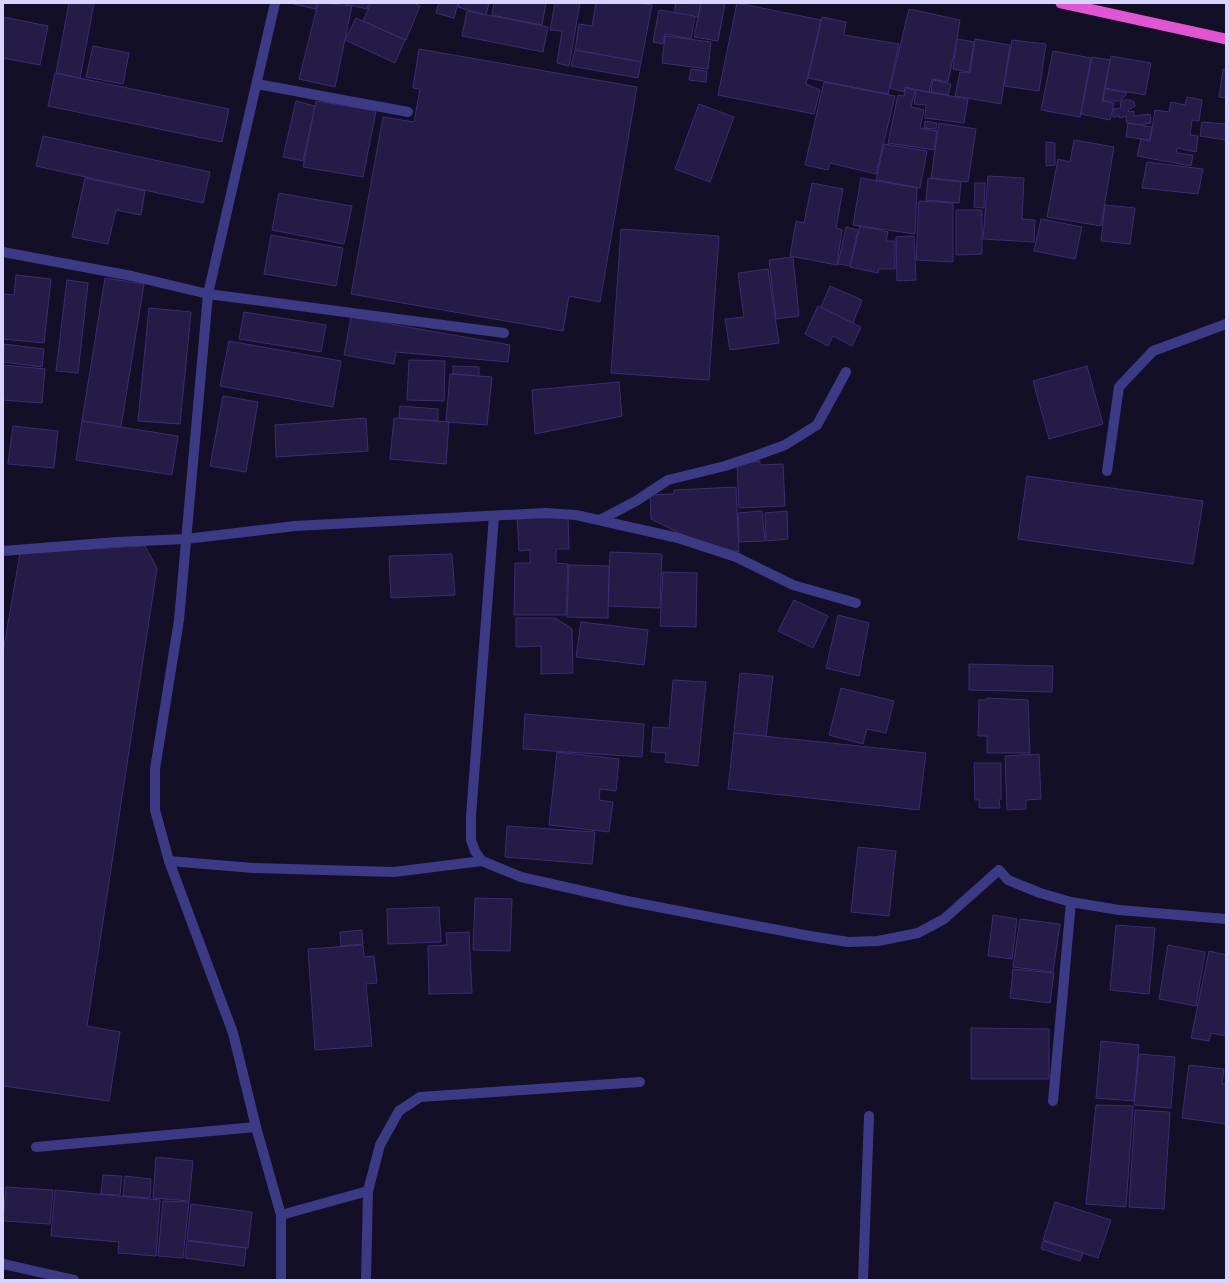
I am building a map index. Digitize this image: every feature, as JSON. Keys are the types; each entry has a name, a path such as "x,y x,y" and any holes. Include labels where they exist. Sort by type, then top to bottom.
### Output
{"highway":[{"path":"1061,3 1083,6 1226,39"}],"street":[{"path":"276,3 208,294 179,620 155,770 155,810 169,861 233,1033 256,1127 281,1215 281,1280"},
{"path":"257,84 408,112"},
{"path":"3,252 132,276 208,294 504,332"},
{"path":"1107,471 1119,387 1153,351 1226,324"},
{"path":"600,520 636,501 668,480 725,466 785,445 817,425 846,372"},
{"path":"3,551 118,542 186,539 295,526 545,513 576,515 678,538 736,557 792,585 856,603"},
{"path":"482,861 475,851 472,840 471,816 494,516"},
{"path":"169,861 253,868 394,872 482,861 521,877 627,901 848,942 878,941 918,933 944,919 999,870 1008,880 1040,893 1071,902 1119,910 1226,919"},
{"path":"1053,1101 1071,902"},
{"path":"366,1280 368,1191 380,1145 399,1111 420,1097 640,1082"},
{"path":"863,1280 869,1116"},
{"path":"36,1147 256,1127"},
{"path":"281,1215 368,1191"},
{"path":"3,1264 74,1280"}],"building":[{"path":"69,3 94,3 80,78 56,73"},
{"path":"289,3 317,3 316,9"},
{"path":"318,3 352,6 335,87 299,79"},
{"path":"341,3 369,3 367,9"},
{"path":"371,3 413,3 420,6 406,40 363,21"},
{"path":"439,3 458,3 454,18 436,13"},
{"path":"459,3 489,3 486,15 458,7"},
{"path":"494,3 546,3 542,25 492,15"},
{"path":"555,3 580,3 569,66 557,63 562,31 550,30"},
{"path":"596,3 637,3 652,5 641,62 575,50 579,24 592,26"},
{"path":"676,3 701,3 698,17 674,13"},
{"path":"701,3 725,3 718,41 694,37"},
{"path":"737,3 821,20 806,84 820,90 814,114 718,95"},
{"path":"909,9 960,20 948,82 932,79 929,92 905,87 904,92 890,88"},
{"path":"659,10 695,16 691,39 665,34 663,44 653,42"},
{"path":"467,11 548,27 543,52 462,36"},
{"path":"3,17 48,26 40,65 3,58"},
{"path":"822,17 846,22 844,35 899,44 888,94 808,78"},
{"path":"356,18 405,40 395,63 345,40"},
{"path":"665,36 711,42 708,69 662,63"},
{"path":"957,39 974,42 969,72 953,69"},
{"path":"975,39 1010,45 1001,104 955,96 960,72 970,73"},
{"path":"1012,40 1046,44 1039,91 1004,86"},
{"path":"93,46 129,53 123,84 86,77"},
{"path":"419,49 637,87 600,302 569,296 563,331 351,294 383,117 414,122 420,89 413,88"},
{"path":"575,50 641,62 638,78 571,66"},
{"path":"1053,51 1091,58 1080,117 1041,110"},
{"path":"1111,56 1151,63 1145,95 1105,88"},
{"path":"1092,57 1110,60 1102,101 1114,103 1110,120 1081,114"},
{"path":"691,69 707,71 706,82 689,80"},
{"path":"1223,69 1226,70 1226,98 1219,97"},
{"path":"55,73 229,109 222,142 48,106"},
{"path":"933,80 951,84 948,95 931,92"},
{"path":"824,82 895,96 876,174 830,163 828,170 805,165"},
{"path":"906,88 915,90 911,107 924,110 920,128 937,131 934,150 888,143 898,95 904,96"},
{"path":"1105,89 1127,93 1121,101 1103,101"},
{"path":"916,90 968,99 964,123 925,118 926,105 914,104"},
{"path":"1187,97 1202,100 1199,121 1192,120 1190,135 1198,136 1196,152 1177,148 1176,153 1193,155 1191,166 1137,156 1141,139 1150,141 1155,110 1169,112 1171,102 1185,105"},
{"path":"1124,100 1134,102 1135,106 1128,110 1129,112 1134,111 1134,116 1150,114 1151,123 1137,125 1127,123 1126,116 1120,118 1119,116 1113,117 1113,109 1121,108 1120,103"},
{"path":"296,101 315,106 303,161 283,157"},
{"path":"316,101 376,111 363,177 303,167"},
{"path":"699,104 734,117 710,182 675,169"},
{"path":"925,121 937,123 936,129 924,128"},
{"path":"1202,122 1226,124 1226,140 1200,136"},
{"path":"939,123 976,129 968,182 931,178"},
{"path":"1128,123 1152,127 1150,140 1126,137"},
{"path":"43,136 210,172 203,203 36,166"},
{"path":"1074,140 1114,147 1101,226 1047,217 1058,159 1070,162"},
{"path":"1046,142 1055,143 1055,165 1046,166"},
{"path":"884,144 927,151 920,188 876,180"},
{"path":"1147,162 1203,169 1198,194 1142,188"},
{"path":"988,176 1024,178 1022,219 1035,220 1034,242 983,239"},
{"path":"85,178 145,191 141,215 116,210 108,244 72,237"},
{"path":"861,178 917,188 915,234 853,225"},
{"path":"928,178 961,182 959,203 926,200"},
{"path":"812,183 843,189 836,228 842,230 837,265 790,256 796,221 804,223"},
{"path":"975,183 985,183 984,208 974,207"},
{"path":"279,193 352,206 344,244 272,230"},
{"path":"919,201 953,203 953,262 916,260"},
{"path":"1105,205 1135,208 1130,244 1101,241"},
{"path":"956,210 982,210 982,254 956,255"},
{"path":"1041,219 1082,227 1075,259 1034,251"},
{"path":"860,226 888,232 886,241 895,241 895,269 879,269 878,273 850,267"},
{"path":"846,227 858,230 850,266 838,264"},
{"path":"621,229 719,236 709,380 611,373"},
{"path":"271,235 343,248 336,286 264,274"},
{"path":"914,236 916,280 897,281 896,237"},
{"path":"793,257 799,316 776,319 769,260"},
{"path":"768,269 779,343 730,350 725,319 744,317 738,273"},
{"path":"16,275 51,279 44,343 3,339 4,294 14,295"},
{"path":"105,278 144,284 121,427 82,421"},
{"path":"67,280 88,283 78,373 56,371"},
{"path":"830,286 862,300 853,323 821,307"},
{"path":"818,306 861,327 852,346 833,336 828,346 805,334"},
{"path":"149,308 191,312 180,424 138,421"},
{"path":"244,312 326,325 321,352 239,339"},
{"path":"351,317 510,345 508,362 396,352 394,364 344,355"},
{"path":"229,341 341,361 333,407 220,386"},
{"path":"4,344 44,349 42,367 3,362"},
{"path":"409,360 445,361 444,401 407,400"},
{"path":"3,365 45,369 42,403 3,400"},
{"path":"453,366 479,367 479,376 453,374"},
{"path":"1087,366 1103,424 1049,439 1033,381"},
{"path":"450,374 492,377 487,425 446,422"},
{"path":"619,382 622,416 535,434 532,390"},
{"path":"223,396 258,402 246,472 210,466"},
{"path":"400,406 438,409 438,421 399,418"},
{"path":"366,418 368,451 276,457 275,425"},
{"path":"394,418 449,422 446,464 390,459"},
{"path":"82,421 178,436 172,475 76,460"},
{"path":"13,426 58,431 54,468 8,464"},
{"path":"760,461 760,465 783,464 785,506 739,508 737,464"},
{"path":"1027,476 1203,501 1193,564 1018,539"},
{"path":"736,487 739,552 718,547 683,535 651,519 650,495 674,494 674,490"},
{"path":"762,511 765,541 739,542 738,513"},
{"path":"787,511 788,539 766,541 765,513"},
{"path":"568,516 569,549 556,549 556,563 568,564 566,615 514,615 515,563 530,563 530,550 519,551 517,517"},
{"path":"145,546 157,568 87,1026 120,1032 109,1101 3,1086 3,653 20,553"},
{"path":"610,552 662,554 660,608 608,606"},
{"path":"452,554 455,595 391,598 389,556"},
{"path":"569,565 609,566 608,618 567,617"},
{"path":"663,572 697,573 696,627 660,626"},
{"path":"794,600 828,616 813,648 778,631"},
{"path":"838,615 869,623 859,676 826,668"},
{"path":"516,618 555,618 571,628 573,673 541,674 541,646 516,647"},
{"path":"581,622 648,630 644,665 576,657"},
{"path":"969,664 1053,666 1052,692 969,690"},
{"path":"740,673 773,676 766,737 734,733"},
{"path":"673,680 706,682 698,766 665,762 666,753 651,752 653,727 669,728"},
{"path":"841,688 894,701 886,733 867,729 863,744 829,735"},
{"path":"987,698 1028,700 1030,753 987,753 987,736 978,736 979,700 987,700"},
{"path":"525,714 644,724 642,757 523,749"},
{"path":"734,733 926,753 919,810 728,789"},
{"path":"557,752 619,759 616,791 600,789 599,800 613,802 609,832 549,825"},
{"path":"1039,754 1041,799 1026,800 1026,809 1007,810 1005,756"},
{"path":"974,763 1001,763 1000,808 979,808 979,800 975,800"},
{"path":"507,826 595,832 592,864 505,857"},
{"path":"858,847 896,851 889,916 851,912"},
{"path":"475,898 512,899 510,951 473,950"},
{"path":"439,907 441,942 388,944 387,909"},
{"path":"993,915 1017,919 1012,959 988,956"},
{"path":"1020,919 1060,924 1053,972 1013,967"},
{"path":"1116,925 1155,928 1149,994 1110,990"},
{"path":"362,930 363,944 341,946 340,932"},
{"path":"469,932 472,993 429,994 428,946 447,945 446,933"},
{"path":"363,945 364,957 374,956 377,983 366,984 372,1046 315,1050 308,949"},
{"path":"1168,945 1205,952 1196,1006 1159,999"},
{"path":"1209,951 1226,955 1226,1036 1211,1033 1209,1041 1191,1038"},
{"path":"1013,969 1054,973 1050,1003 1010,998"},
{"path":"971,1028 1049,1029 1049,1079 971,1079"},
{"path":"1101,1041 1139,1045 1134,1101 1096,1098"},
{"path":"1139,1054 1175,1057 1171,1108 1134,1105"},
{"path":"1189,1065 1224,1069 1222,1084 1226,1084 1226,1124 1182,1118"},
{"path":"1096,1105 1133,1106 1126,1207 1086,1204"},
{"path":"1135,1110 1170,1112 1164,1209 1129,1207"},
{"path":"156,1157 193,1161 189,1201 153,1198"},
{"path":"103,1175 122,1176 120,1195 101,1194"},
{"path":"125,1176 151,1179 150,1198 123,1196"},
{"path":"6,1187 53,1190 50,1224 3,1221"},
{"path":"55,1190 160,1200 156,1256 118,1253 119,1242 51,1236"},
{"path":"163,1201 189,1202 183,1258 158,1256"},
{"path":"1055,1202 1111,1220 1098,1258 1043,1240"},
{"path":"191,1204 252,1212 248,1248 187,1240"},
{"path":"187,1241 246,1248 244,1266 185,1258"},
{"path":"1043,1241 1083,1253 1080,1261 1041,1249"}]}
